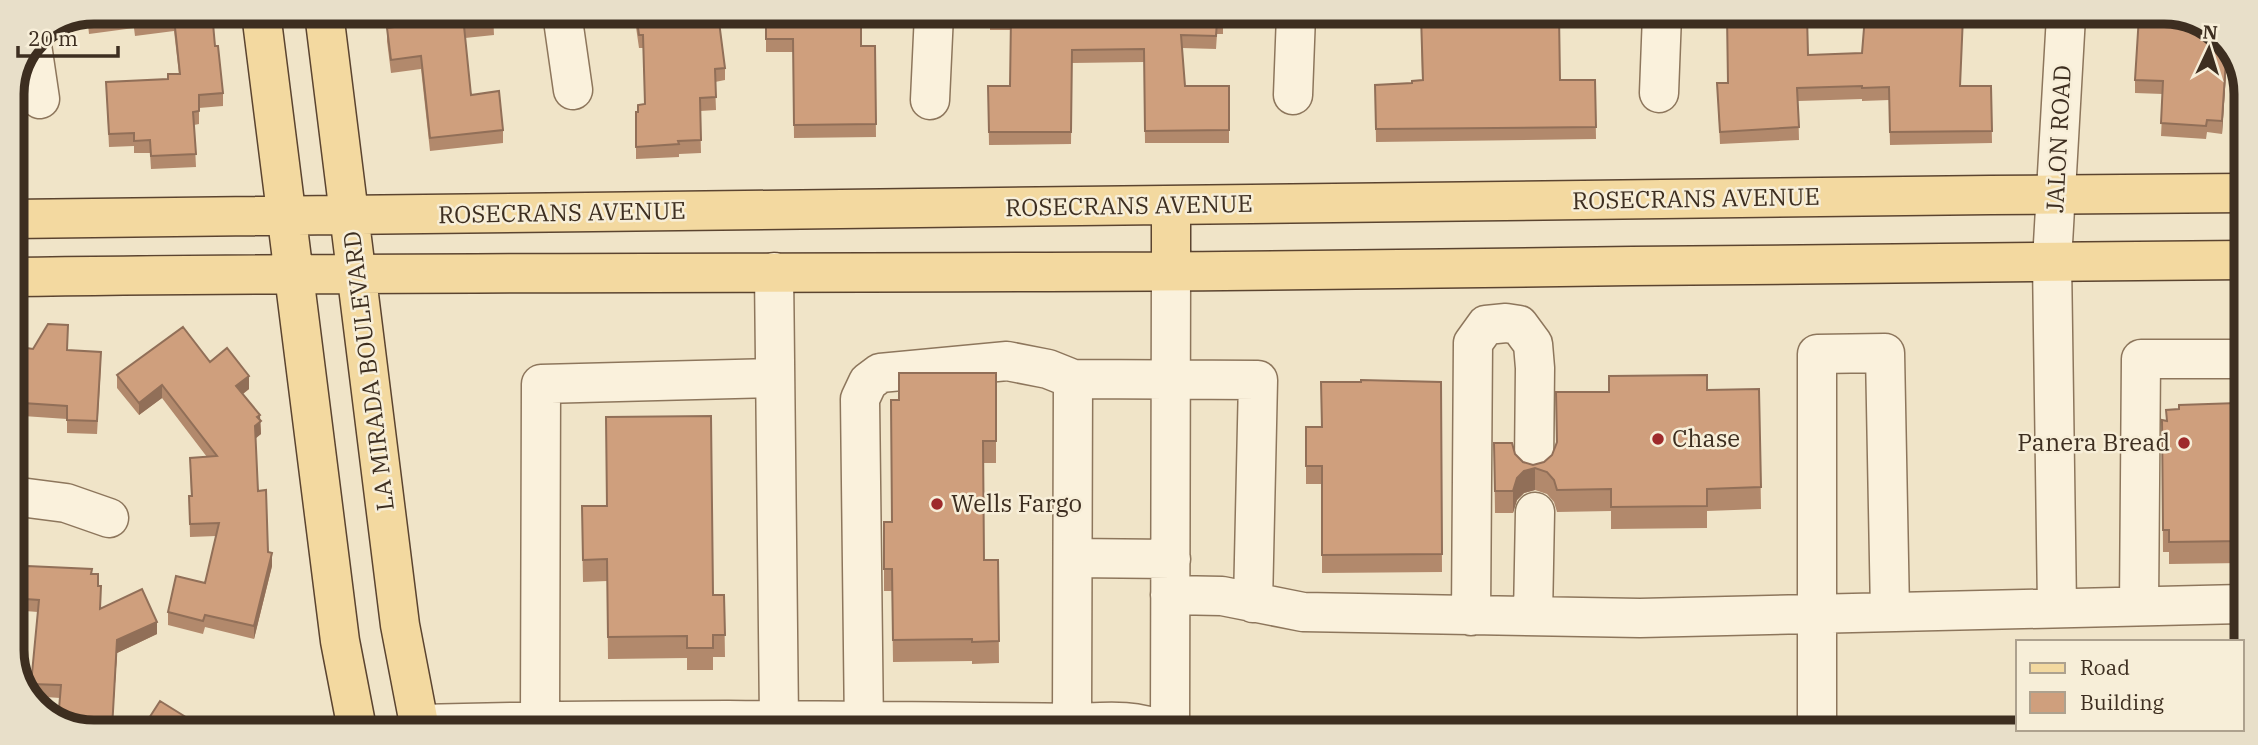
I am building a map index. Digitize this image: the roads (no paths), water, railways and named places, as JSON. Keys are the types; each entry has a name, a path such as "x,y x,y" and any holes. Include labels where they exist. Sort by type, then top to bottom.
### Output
{"main road":[{"path":"262,24 340,641 355,721"},
{"name":"LA MIRADA BOULEVARD","path":"325,24 400,625 419,721"},
{"name":"ROSECRANS AVENUE","path":"24,219 2233,193"},
{"path":"1171,205 1171,271"},
{"path":"24,277 295,273 1171,271 2233,260"}],"street":[{"path":"564,24 573,90"},
{"path":"930,100 934,24"},
{"path":"1293,95 1296,24"},
{"path":"1659,93 1662,24"},
{"name":"JALON ROAD","path":"2057,607 2052,261 2066,24"},
{"path":"34,59 40,99"},
{"path":"1170,721 1171,271"},
{"path":"774,272 779,719"},
{"path":"1471,616 1473,343 1486,325 1506,323 1518,326 1533,344 1534,465"},
{"path":"1817,721 1817,354 1885,353 1891,612"},
{"path":"2140,606 2141,359 2233,359"},
{"path":"864,721 860,399 868,382 880,373 1007,361 1048,369 1073,380 1258,380 1253,603"},
{"path":"540,721 541,384 775,378"},
{"path":"1072,721 1073,380"},
{"path":"25,498 66,503 109,518"},
{"path":"1533,616 1535,512"},
{"path":"1073,558 1171,577 1222,596 1303,612 1671,618 2234,604"},
{"path":"620,721 807,721"}],"place":[{"name":"Chase","path":"1658,439"},
{"name":"Panera Bread","path":"2184,443"},
{"name":"Wells Fargo","path":"937,504"}]}
